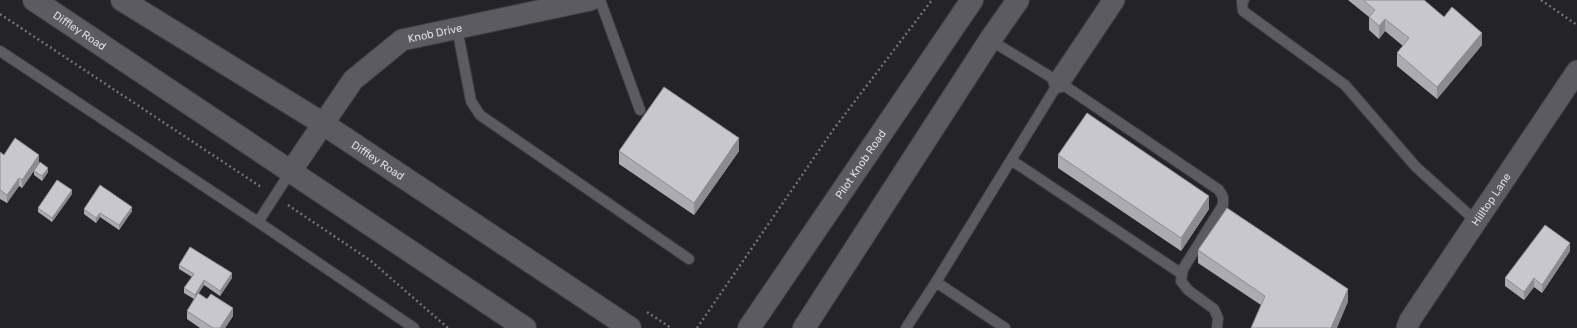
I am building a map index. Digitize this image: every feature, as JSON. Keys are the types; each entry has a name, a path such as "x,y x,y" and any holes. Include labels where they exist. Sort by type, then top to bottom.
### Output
{"main road":[{"name":"Diffley Road","path":"34,0 524,328"},
{"name":"Diffley Road","path":"122,0 322,123 630,328"},
{"name":"Pilot Knob Road","path":"750,328 972,0"},
{"path":"804,328 990,40 1018,0"}],"street":[{"name":"Knob Drive","path":"290,171 353,80 402,40 590,0"},
{"path":"1059,82 1114,0"},
{"name":"Hilltop Lane","path":"1407,328 1410,320 1577,71"}],"lane":[{"path":"600,0 640,110"},
{"path":"1244,0 1242,2 1243,11 1345,85 1416,167 1476,221"},
{"path":"457,28 471,101 480,116 689,259"},
{"path":"990,40 1059,82 1220,190 1223,197 1223,205 1183,269 1182,274 1182,281 1188,290 1214,309 1218,318 1217,328"},
{"path":"0,51 258,222 414,328"},
{"path":"906,328 1059,82"},
{"path":"1011,160 1182,274"},
{"path":"258,222 290,171"},
{"path":"936,282 1005,328"}],"path":[{"path":"697,328 833,130 932,0"},
{"path":"1541,0 1577,25"},
{"path":"0,14 371,261 434,318 448,328"}],"building":[{"path":"1363,0 1424,0 1444,17 1452,7 1482,33 1437,87 1397,53 1409,38 1385,19 1379,26 1369,17 1375,10"},
{"path":"664,87 739,138 694,203 619,151"},
{"path":"1087,113 1209,196 1181,238 1058,155"},
{"path":"15,138 39,155 22,180 19,178 7,195 0,190 0,152 4,155"},
{"path":"40,162 48,168 42,176 34,171"},
{"path":"57,180 72,190 52,218 38,208"},
{"path":"100,185 132,207 119,225 100,213 96,218 84,209"},
{"path":"1227,208 1348,289 1331,328 1251,328 1265,296 1198,250"},
{"path":"1545,225 1570,243 1542,285 1534,278 1524,292 1505,278"},
{"path":"190,247 232,273 220,291 204,280 195,295 184,288 194,274 179,265"},
{"path":"198,293 207,299 211,294 233,308 220,328 213,328 187,311"}]}
